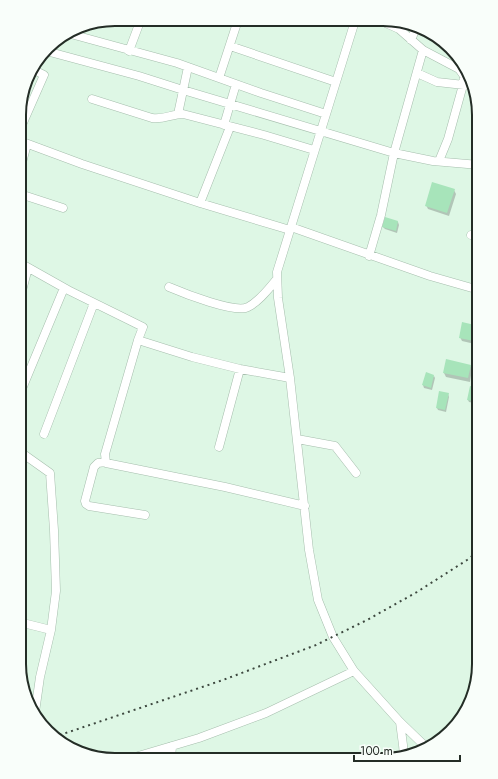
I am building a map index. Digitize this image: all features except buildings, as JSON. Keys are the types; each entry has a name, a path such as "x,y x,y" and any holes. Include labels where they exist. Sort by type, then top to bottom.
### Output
{"street":[{"path":"130,50 139,26"},
{"path":"220,78 236,26"},
{"path":"353,26 319,132 277,272 278,298 290,378 309,550 318,600 333,637 354,671 400,722 422,743"},
{"path":"395,27 423,50 459,69"},
{"path":"411,40 414,32"},
{"path":"76,35 188,67 326,114"},
{"path":"230,46 336,82"},
{"path":"369,256 381,215 394,153 423,50"},
{"path":"52,52 151,79 319,132 394,153 424,160 472,164"},
{"path":"178,114 188,67"},
{"path":"26,117 44,75 38,72"},
{"path":"417,73 437,82 466,85"},
{"path":"439,162 448,139 464,78"},
{"path":"200,203 227,126 230,104 236,84"},
{"path":"92,99 158,119 183,114 314,150"},
{"path":"26,144 200,203 290,228 369,256 472,288"},
{"path":"26,196 63,208"},
{"path":"26,276 28,268 64,288 143,327 105,454 105,462"},
{"path":"169,287 206,300 242,310 249,307 277,279"},
{"path":"26,379 64,288"},
{"path":"44,434 94,303"},
{"path":"138,340 192,357 240,369 290,378"},
{"path":"219,447 240,369"},
{"path":"297,439 335,446 356,473"},
{"path":"26,456 50,473 54,530 56,591 51,630 40,677 36,704"},
{"path":"145,515 89,506 86,504 94,467 98,463 105,462 225,487 305,506"},
{"path":"26,624 51,630"},
{"path":"148,753 199,738 266,713 354,671"},
{"path":"400,722 404,750"},
{"path":"171,753 172,746"}],"railway":[{"path":"61,735 223,680 316,645 367,620 417,592 472,556"}]}
